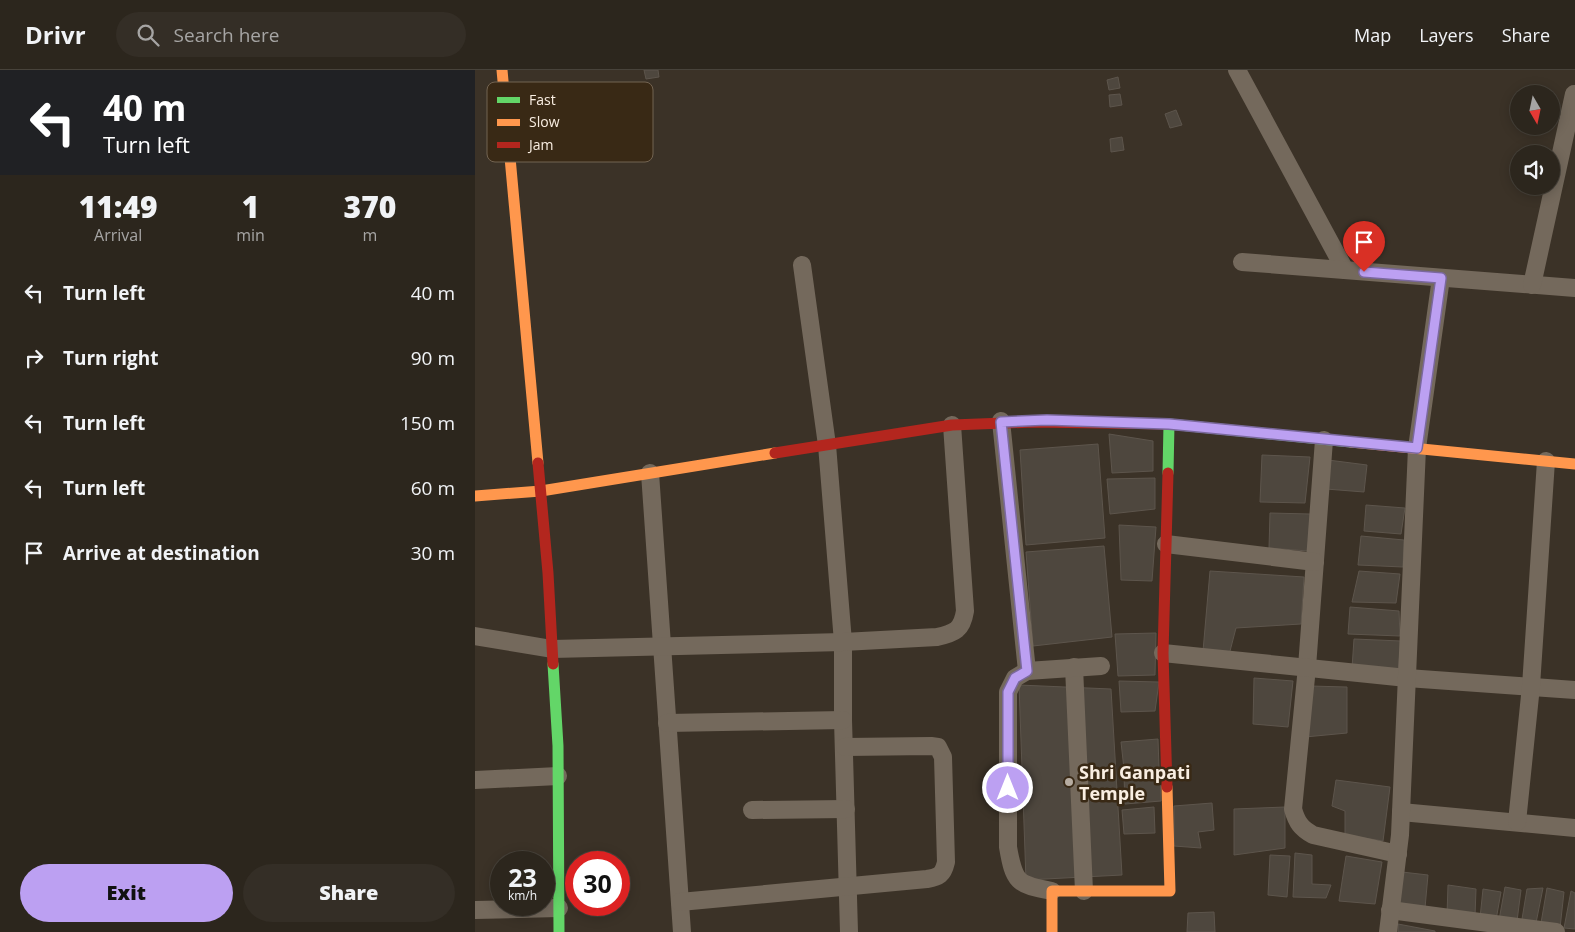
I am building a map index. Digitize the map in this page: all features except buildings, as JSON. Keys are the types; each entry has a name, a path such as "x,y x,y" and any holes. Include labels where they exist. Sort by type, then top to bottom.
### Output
{"street":[{"path":"1237,70 1345,270"},
{"path":"1532,285 1574,94"},
{"path":"511,162 541,491 552,649 558,776 559,932"},
{"path":"1242,262 1575,288"},
{"path":"802,265 827,445 843,642 843,720 849,932"},
{"path":"1387,932 1398,854 1401,812 1417,448 1441,278"},
{"path":"475,496 541,491 952,425 1047,420 1169,424 1575,464"},
{"path":"1001,422 1027,671"},
{"path":"1101,666 1027,671 1015,678 1008,692 1008,847 1012,867 1018,880 1028,887 1052,891 1170,891 1163,653 1169,424"},
{"path":"475,636 552,649 843,642 937,637 950,634 959,628 963,622 965,611 952,425"},
{"path":"1324,440 1307,667 1293,810 1296,821 1303,829 1313,835 1398,854"},
{"path":"1517,822 1531,686 1546,461"},
{"path":"650,473 682,932"},
{"path":"1165,544 1315,562"},
{"path":"1163,653 1407,678 1575,690"},
{"path":"1074,667 1084,891"},
{"path":"667,723 843,720"},
{"path":"680,902 927,879 939,876 944,871 946,862 944,768 943,757 938,747 845,747"},
{"path":"475,780 558,776"},
{"path":"752,810 846,809"},
{"path":"1401,812 1575,828"},
{"path":"1052,891 1052,932"},
{"path":"475,910 559,908"},
{"path":"1390,910 1556,932"}],"traffic: fast":[{"path":"1168,473 1169,424 1351,442"},
{"path":"553,664 558,746 559,932"}],"traffic: slow":[{"path":"502,70 503,82"},
{"path":"510,162 538,463"},
{"path":"1351,442 1575,464"},
{"path":"475,496 541,491 775,453"},
{"path":"1052,932 1052,891 1170,891 1167,787"}],"traffic: jam":[{"path":"775,453 952,425 1033,422 1169,424"},
{"path":"538,463 548,573 553,664"},
{"path":"1167,787 1163,653 1168,473"}],"place":[{"name":"Shri Ganpati Temple","path":"1069,782"}],"route":[{"path":"1008,788 1008,692 1015,678 1027,671 1001,422 1047,420 1169,424 1417,448 1441,278 1364,272"}]}
